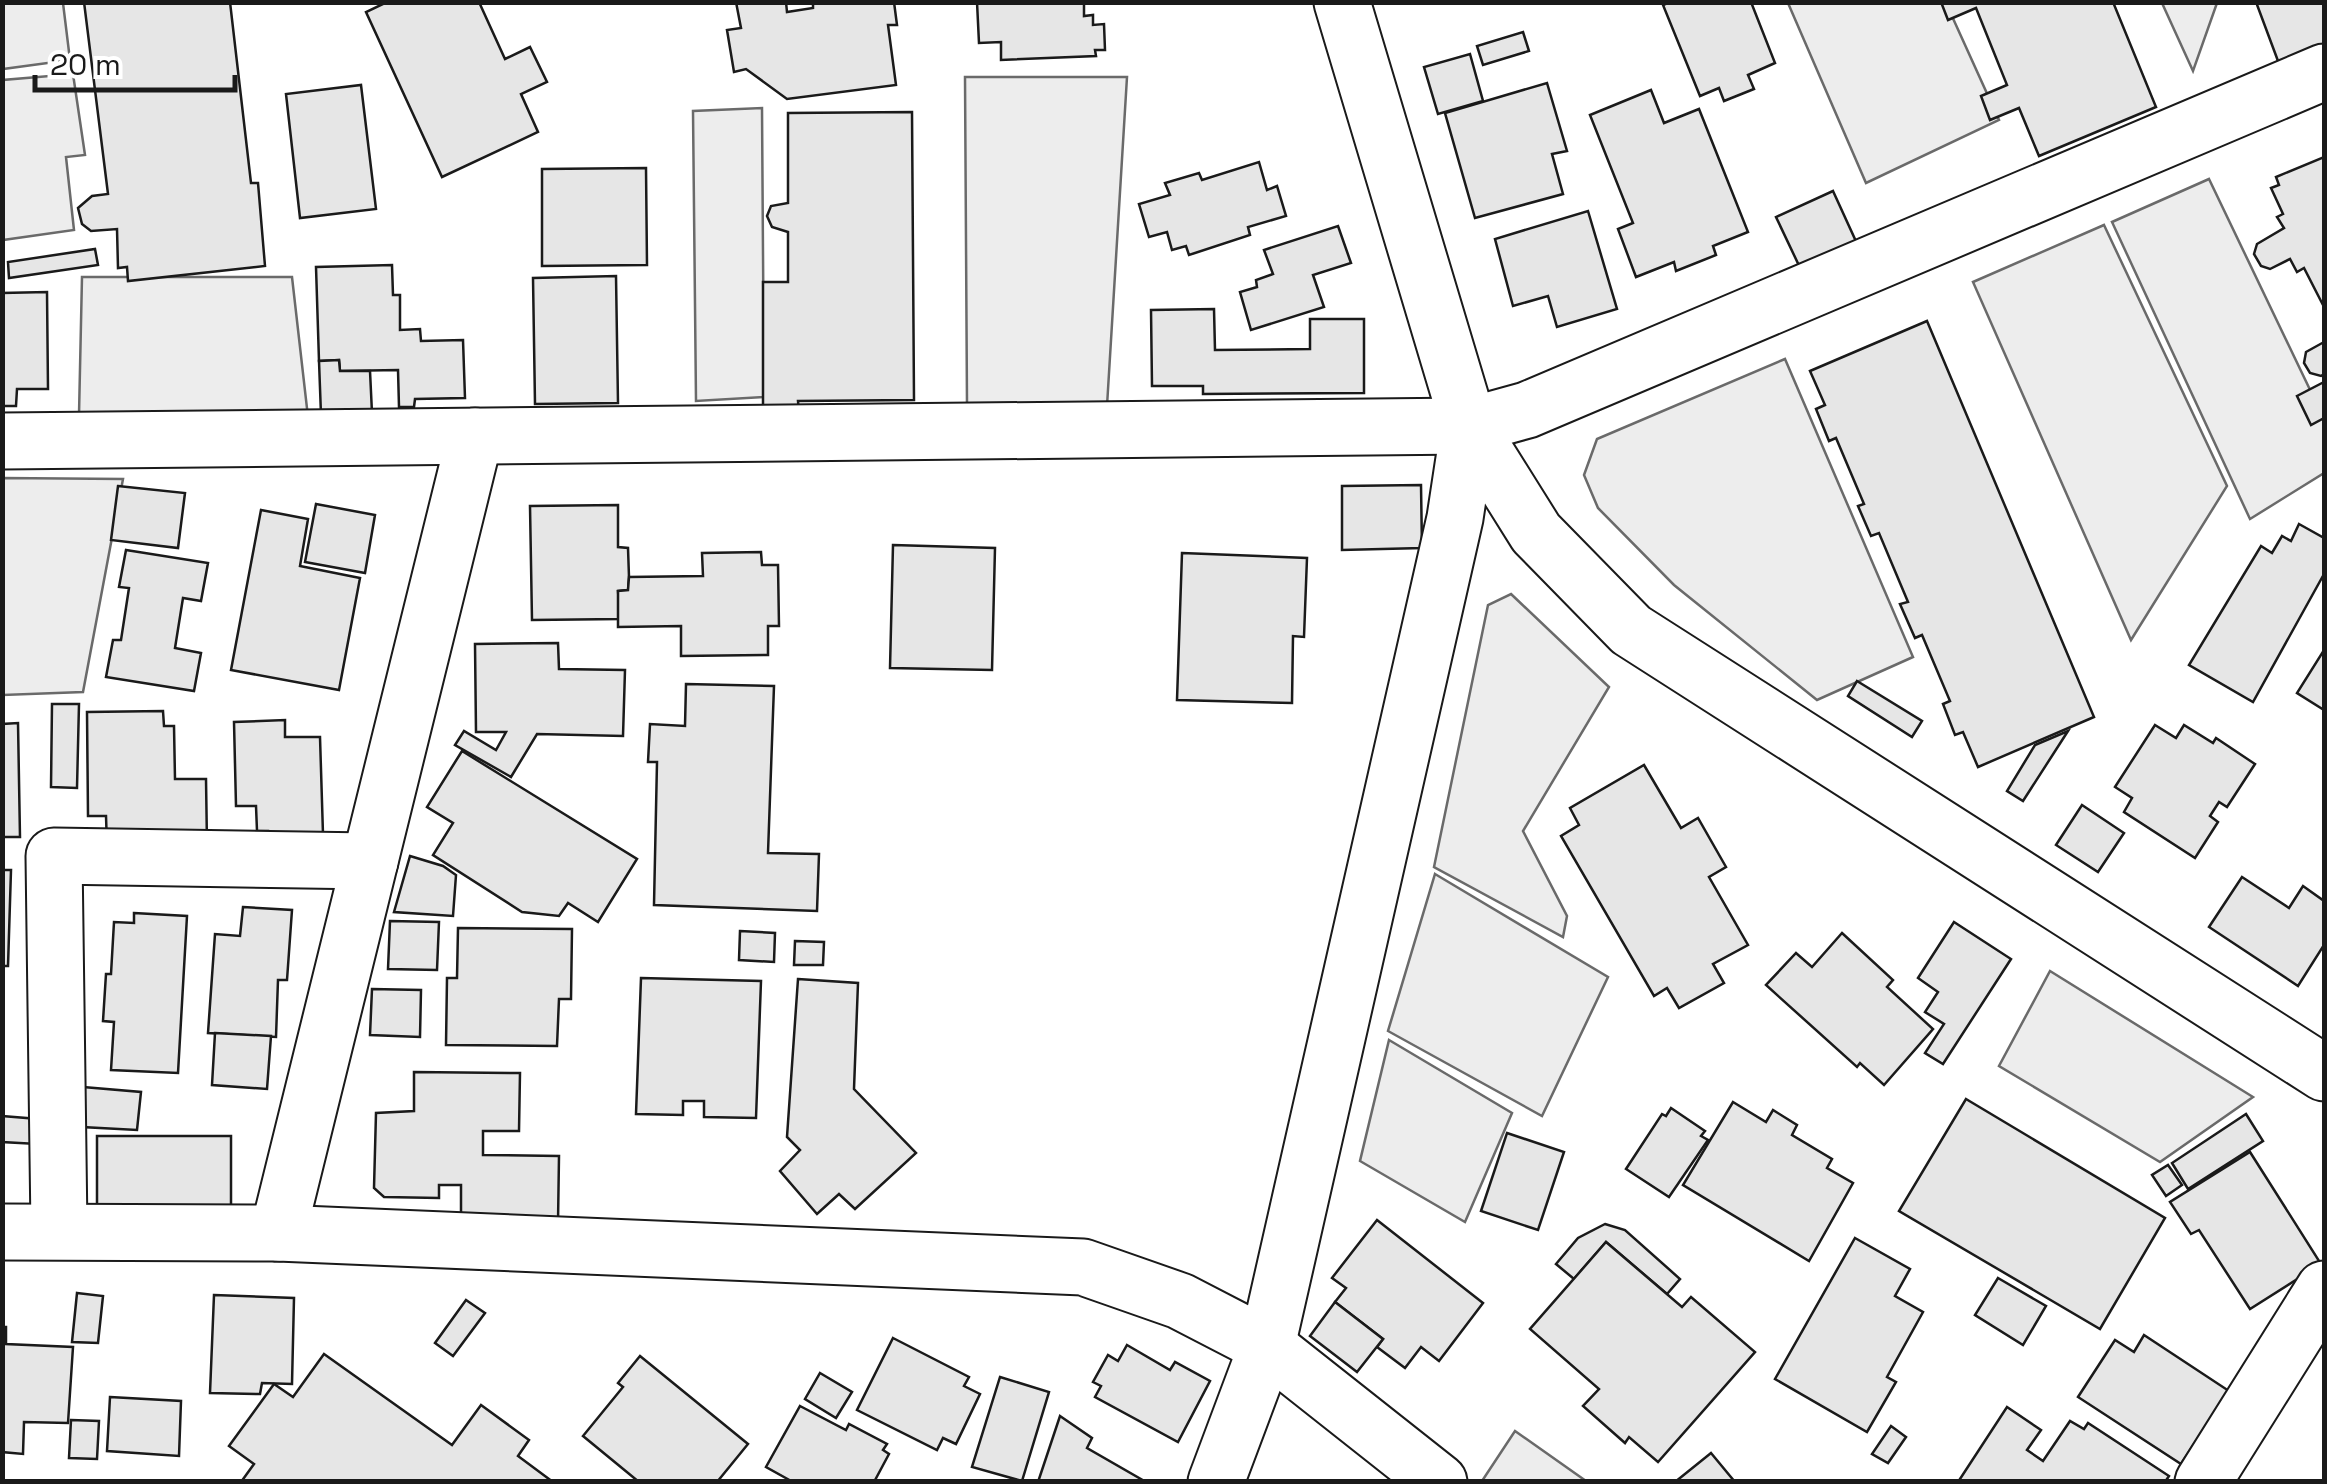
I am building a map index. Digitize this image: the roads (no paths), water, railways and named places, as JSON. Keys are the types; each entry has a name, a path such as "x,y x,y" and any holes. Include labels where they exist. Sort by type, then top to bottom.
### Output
{"street":[{"path":"1342,2 1469,426 1536,533 1631,630 2324,1074"},
{"path":"2,441 1469,426 1527,410 2324,72"},
{"path":"1216,1482 1267,1346 1454,518 1469,426"},
{"path":"278,1233 475,436"},
{"path":"59,1229 54,856 370,860"},
{"path":"2,1232 59,1229 278,1233 1083,1267 1180,1301 1267,1346 1439,1482"},
{"path":"2203,1482 2324,1289"}]}
